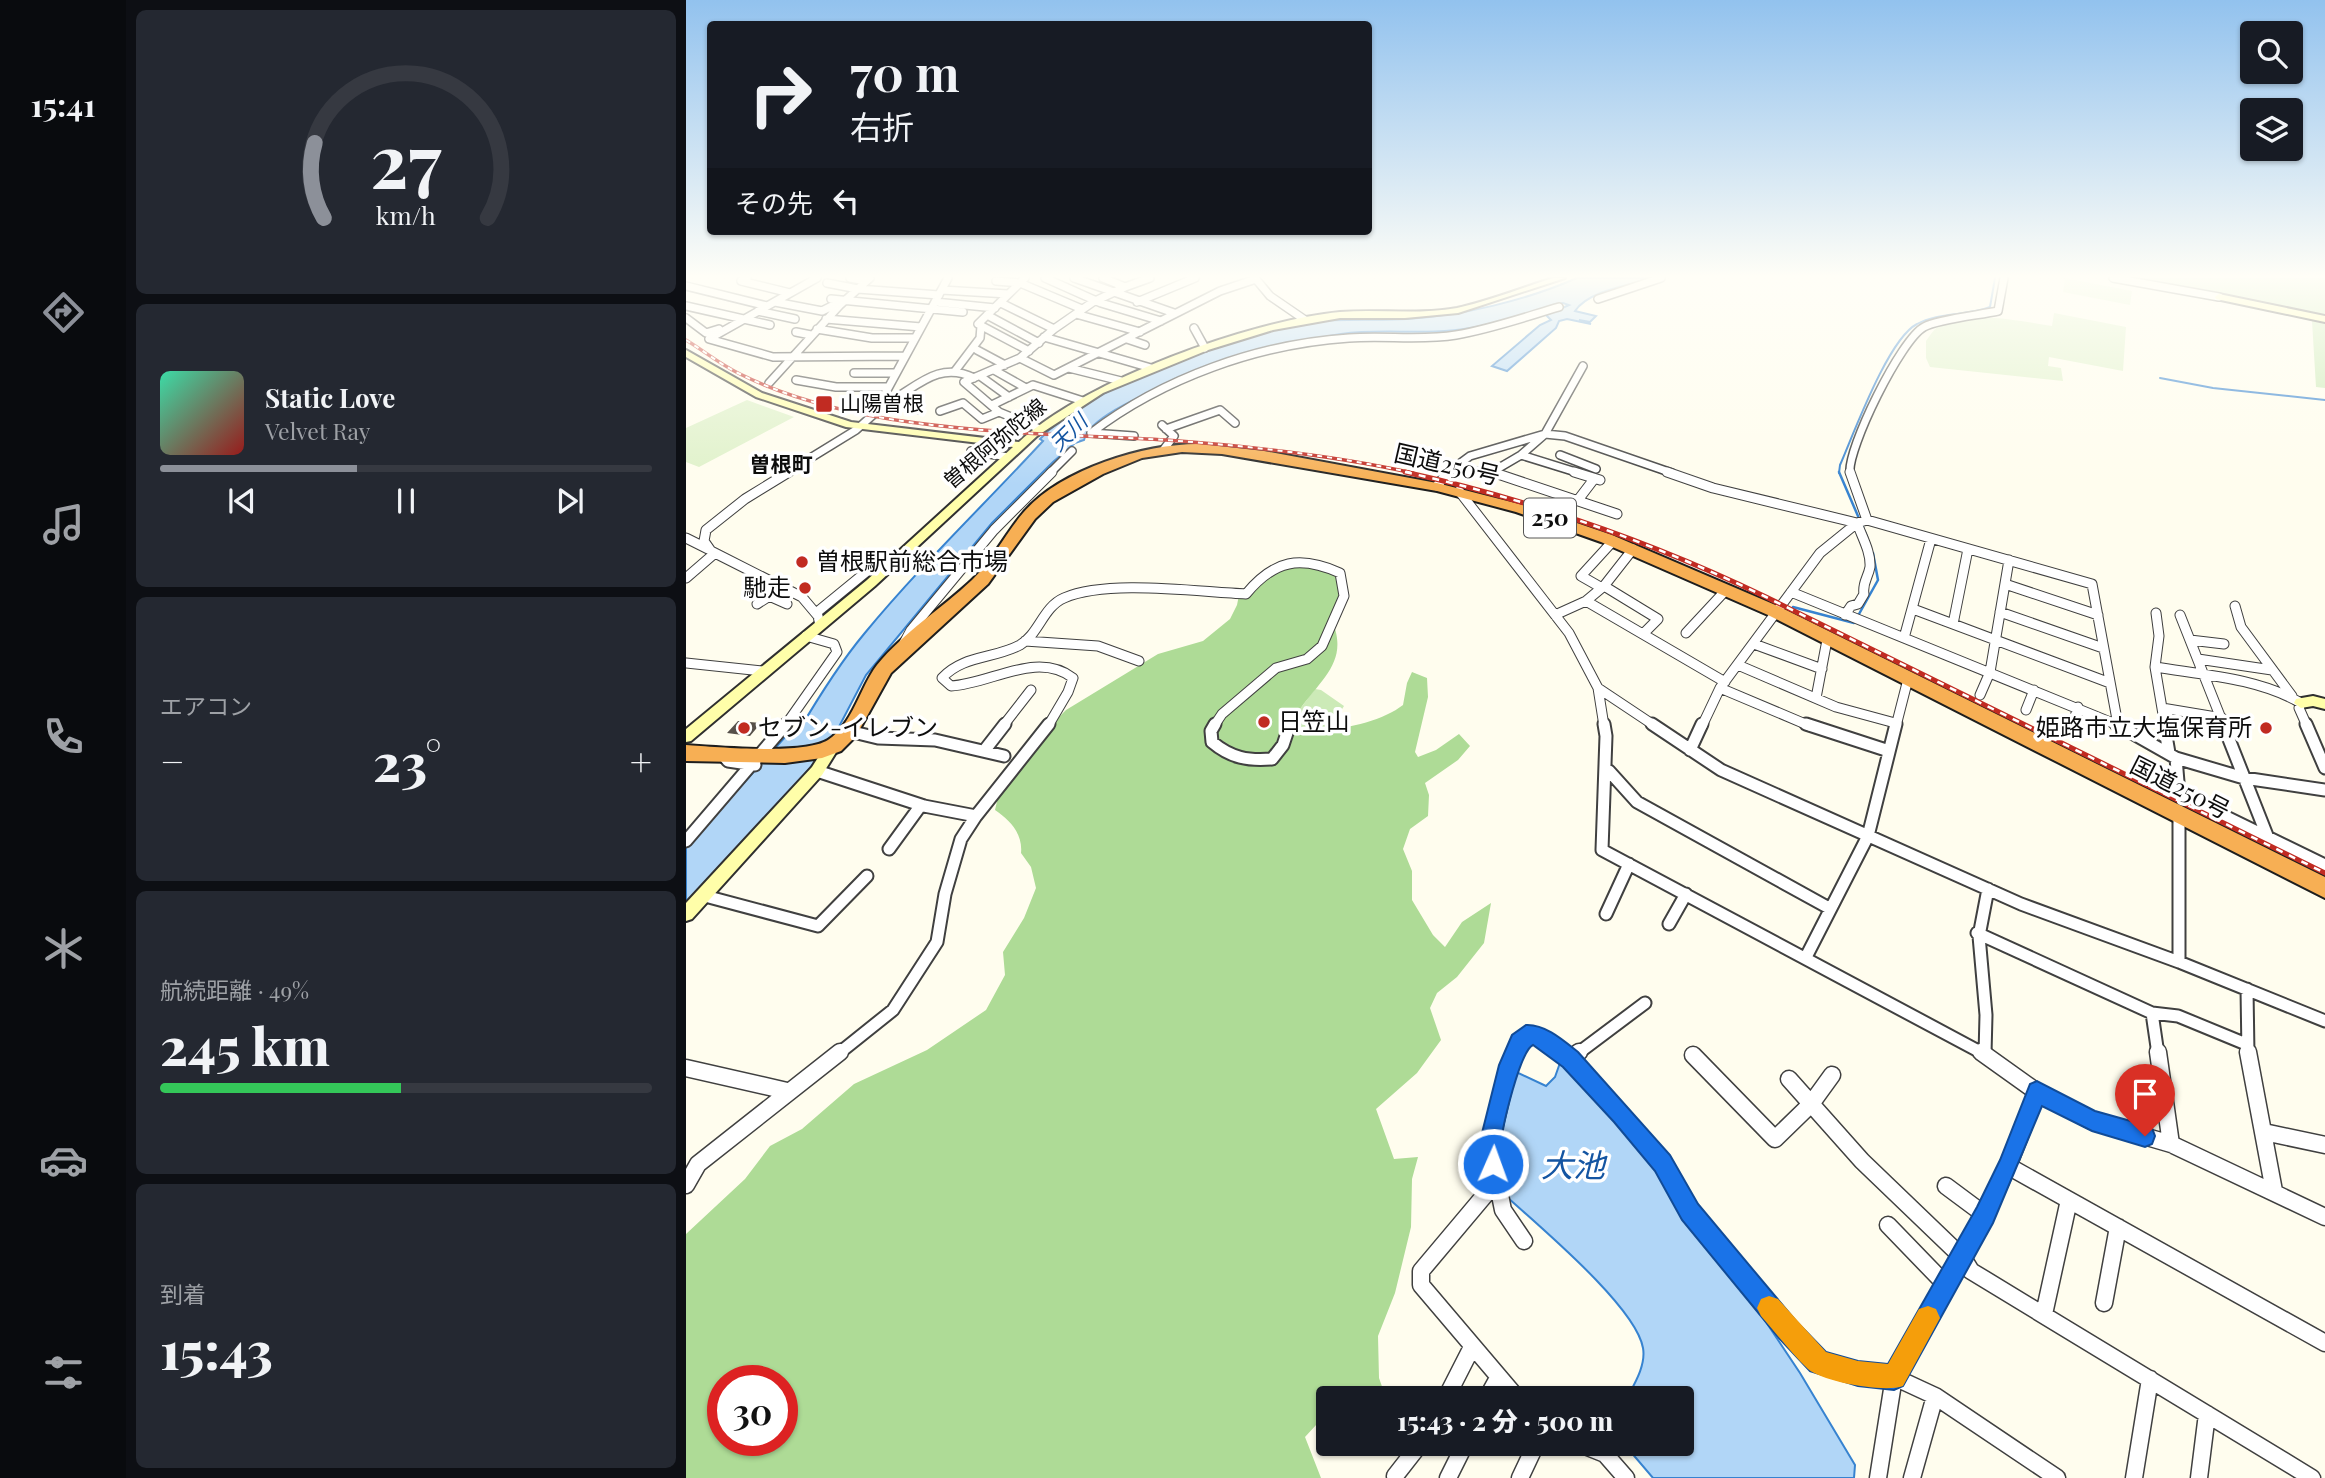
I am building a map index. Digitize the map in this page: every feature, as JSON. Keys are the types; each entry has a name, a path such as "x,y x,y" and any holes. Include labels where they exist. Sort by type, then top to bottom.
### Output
{"highway":[{"name":"国道250号","path":"830,748 849,731 871,686 904,649 986,575 1003,554 1021,523 1041,502 1116,464 1164,449 1226,451 1459,491 1552,518 1613,541 1776,614 2325,888"},
{"path":"686,753 761,757 830,748"}],"main road":[{"name":"曽根阿弥陀線","path":"686,737 806,636 818,619 871,583 1040,429 1083,401 1121,382 1209,347"},
{"path":"686,353 760,396 813,414 861,426 1022,445"},
{"path":"2297,700 2325,704"},
{"path":"686,914 817,771 830,748"}],"street":[{"path":"740,347 783,358 904,356"},
{"path":"769,383 801,347"},
{"path":"846,356 856,347"},
{"path":"864,356 872,347"},
{"path":"686,537 706,530 746,499 861,426 878,407 910,347"},
{"path":"955,371 973,347"},
{"path":"1020,347 1028,351"},
{"path":"1033,347 1020,358 964,382 999,412 1040,429"},
{"path":"1070,347 1151,368"},
{"path":"992,405 1111,347"},
{"path":"1134,436 1091,433 1116,413 1161,390 1255,356 1291,347"},
{"path":"1847,615 1851,606 1858,604 1864,594 1862,585 1871,574 1862,521 1850,483 1849,467 1903,347"},
{"path":"977,350 1005,365"},
{"path":"770,368 783,358"},
{"path":"1020,358 1054,375"},
{"path":"1492,472 1521,455 1545,434 1583,366"},
{"path":"1069,368 1121,382"},
{"path":"994,370 1030,387 1083,401"},
{"path":"878,407 886,405 907,388 955,371 977,377 1009,397"},
{"path":"855,373 896,373"},
{"path":"796,380 836,387 888,387"},
{"path":"897,396 919,410"},
{"path":"940,411 963,403 982,419 999,412"},
{"path":"1164,449 1174,436 1164,427 1220,410 1235,423"},
{"path":"1437,486 1460,458 1517,443 1532,434 1565,436 1713,488 1862,521 2092,584 2118,725"},
{"path":"971,451 1008,457"},
{"path":"904,649 904,639 957,573 1023,498 1072,451"},
{"path":"1521,455 1597,480 1578,500"},
{"path":"1560,455 1596,468"},
{"path":"1570,471 1579,463"},
{"path":"1449,470 1492,472 1617,514"},
{"path":"1459,491 1569,633 1598,688 1606,736 1602,850 1985,1054 2037,1092 2092,1121 2171,1144 2325,1217"},
{"path":"1690,750 1722,685 1820,553 1862,521"},
{"path":"706,530 704,541 713,552"},
{"path":"686,537 802,597 818,619 871,568"},
{"path":"1904,638 1931,539"},
{"path":"1613,541 1581,576 1658,619 1643,634"},
{"path":"1555,615 1586,601 1603,587 1633,549"},
{"path":"1953,624 1968,549"},
{"path":"686,578 713,552"},
{"path":"1980,695 1990,672 2009,560"},
{"path":"1025,641 1042,616 1056,603 1089,591 1246,594 1266,570 1281,565 1313,562 1325,565 1340,573 1344,596 1322,646 1307,659 1276,668 1222,714 1211,731 1212,742 1222,751 1242,761 1272,759 1283,745 1290,723"},
{"path":"2005,584 2098,615"},
{"path":"757,604 782,588"},
{"path":"1686,633 1726,590"},
{"path":"1791,592 2118,725 2173,755 2244,778 2325,790"},
{"path":"769,596 787,604"},
{"path":"1586,601 1722,685 1824,732 1889,751"},
{"path":"2235,606 2241,627 2297,700 2321,750 2325,768"},
{"path":"1913,608 1995,642 2109,683"},
{"path":"2000,612 2103,648"},
{"path":"2156,613 2159,636 2155,667 2179,794 2325,864"},
{"path":"2180,615 2268,838"},
{"path":"686,841 761,757 837,652 834,644 806,636"},
{"path":"1815,698 1827,640"},
{"path":"2190,640 2224,645"},
{"path":"686,1185 692,1162 893,1010 937,942 945,894 961,839 1070,692 1073,678 1067,671 1045,664 961,687 951,686 942,678 959,663 1003,652 1025,641 1075,643 1106,648 1129,654 1139,661"},
{"path":"1754,644 1822,669"},
{"path":"2198,659 2272,670"},
{"path":"686,663 762,671"},
{"path":"1738,665 1815,698 1895,723"},
{"path":"2155,667 2297,700"},
{"path":"1806,957 1868,836 1908,679"},
{"path":"1598,688 1721,770 1988,889 2092,932 2179,962 2325,1021"},
{"path":"984,751 1031,690"},
{"path":"2026,710 2034,690"},
{"path":"2071,730 2078,708"},
{"path":"2162,708 2222,718"},
{"path":"849,731 878,738 935,740 1004,756"},
{"path":"1605,770 1609,771 1637,802 1829,908"},
{"path":"817,771 921,805 976,816"},
{"path":"889,849 921,805"},
{"path":"2179,814 2179,962"},
{"path":"1606,914 1629,864"},
{"path":"705,896 818,926 867,876"},
{"path":"1985,1054 1986,1017 1978,974 1977,933 1988,889"},
{"path":"1669,924 1686,894"},
{"path":"1977,933 2123,1002 2152,1013 2178,1016 2246,1044"},
{"path":"2247,989 2246,1044 2274,1191"},
{"path":"1570,1059 1646,1003"},
{"path":"2152,1013 2171,1144"},
{"path":"1524,1241 1503,1210 1495,1183 1490,1145 1509,1065 1519,1042 1526,1035 1535,1035 1570,1059 1662,1163 1690,1212 1787,1330 1819,1362 1858,1373 1894,1377 1935,1396 2057,1478"},
{"path":"1693,1055 1775,1139 1811,1104 1832,1075"},
{"path":"686,1068 787,1091"},
{"path":"1789,1079 1862,1161 1963,1258 1971,1271 2312,1478"},
{"path":"1878,1478 1894,1377 1985,1215 2008,1166 2037,1092"},
{"path":"2264,1132 2325,1145"},
{"path":"2008,1166 2325,1343"},
{"path":"1495,1183 1421,1271 1421,1285 1505,1386"},
{"path":"1946,1186 1985,1215"},
{"path":"2044,1314 2069,1200"},
{"path":"1888,1225 1947,1286"},
{"path":"2104,1303 2118,1227"},
{"path":"1452,1386 1472,1347"},
{"path":"1493,1386 1497,1378"},
{"path":"2134,1478 2150,1379"},
{"path":"1912,1478 1935,1396"},
{"path":"2199,1478 2207,1414"},
{"path":"1395,1476 1411,1456"},
{"path":"1448,1478 1459,1456"},
{"path":"1520,1478 1530,1456"},
{"path":"1607,1456 1626,1478"}],"green space":[{"path":"1926,347 2125,347 2123,371 2049,357 2048,366 2061,368 2063,381 1930,367 1926,358"},
{"path":"2314,347 2325,347 2325,388 2316,387"},
{"path":"747,400 794,417 699,467 686,462 686,428"},
{"path":"1319,564 1337,578 1339,598 1331,618 1336,633 1336,657 1325,677 1300,709 1302,727 1340,728 1368,722 1393,711 1403,705 1412,672 1427,678 1428,697 1415,752 1418,757 1436,750 1459,734 1470,746 1458,760 1425,783 1429,795 1428,816 1410,829 1403,849 1412,871 1412,900 1433,935 1445,947 1462,922 1491,903 1484,943 1457,977 1437,993 1430,1008 1441,1040 1417,1073 1376,1109 1394,1159 1418,1157 1412,1179 1411,1227 1395,1293 1378,1336 1379,1378 1382,1386 1316,1386 1316,1425 1305,1437 1321,1478 686,1478 686,1234 745,1179 770,1146 802,1129 854,1084 927,1050 986,1010 1005,975 1003,952 1024,918 1036,888 1031,867 1021,853 1018,834 1006,818 995,810 999,793 1049,727 1066,710 1158,654 1203,641 1230,619 1239,595 1276,568"},
{"path":"1315,689 1321,690 1344,706 1329,730 1316,731 1301,727 1300,709"}],"water":[{"name":"天川","path":"1216,347 1284,347 1200,373 1122,406 1096,423 1084,440 1075,443 1053,462 992,523 866,675 831,742 797,784 686,905 686,847 786,736 798,732 829,681 864,634 1043,441 1040,439 1063,419 1093,400 1128,382"},
{"path":"1514,347 1534,347 1507,371 1492,366"},
{"name":"大池","path":"1561,1060 1642,1143 1681,1216 1740,1283 1800,1373 1855,1465 1854,1478 1653,1478 1634,1456 1694,1456 1694,1386 1633,1386 1644,1354 1636,1331 1606,1290 1507,1197 1503,1185 1506,1166 1498,1144 1514,1071 1546,1086 1555,1077"}],"building":[{"name":"セブン-イレブン","path":"738,721 761,723 750,736 727,733"}],"waterway":[{"path":"1839,472 1873,388 1896,347"},
{"path":"2160,378 2213,388 2325,400"},
{"path":"1839,472 1867,537"},
{"path":"1793,607 1854,623 1878,580 1873,553"}],"railway":[{"path":"697,347 740,374 788,394 839,409 893,420 1004,432 1166,440 1259,448 1413,473"},
{"path":"1405,472 1544,509 1634,540 1722,577 2325,873"}],"slow traffic":[{"path":"1769,1308 1819,1362 1858,1373 1894,1377 1928,1318"}],"place":[{"name":"山陽曽根","path":"824,404"},
{"name":"曽根駅前総合市場","path":"802,562"},
{"name":"馳走","path":"805,588"},
{"name":"日笠山","path":"1264,722"},
{"name":"セブン-イレブン","path":"744,728"},
{"name":"姫路市立大塩保育所","path":"2266,728"}],"district":[{"name":"曽根町","path":"781,465"}],"route":[{"path":"1493,1164 1490,1145 1509,1065 1519,1042 1526,1035 1535,1035 1556,1047 1578,1066 1622,1115 1662,1163 1690,1212 1787,1330 1819,1362 1858,1373 1894,1377 1985,1215 2008,1166 2037,1092 2092,1121 2145,1136"}]}
